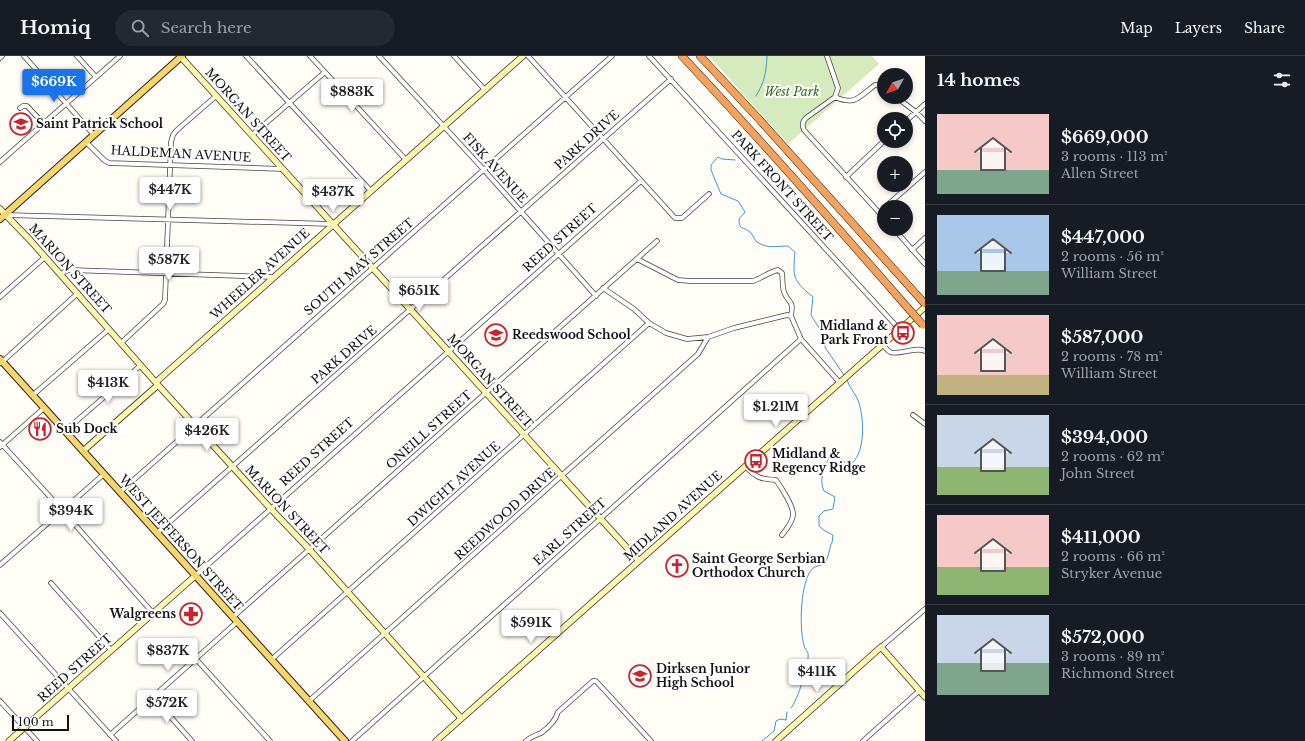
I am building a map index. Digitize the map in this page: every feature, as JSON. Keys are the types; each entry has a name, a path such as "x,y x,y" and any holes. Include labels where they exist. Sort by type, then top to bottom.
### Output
{"highway":[{"path":"682,56 819,207 924,326"},
{"path":"700,56 925,304"}],"main road":[{"path":"0,219 181,56"},
{"name":"WEST JEFFERSON STREET","path":"1,361 345,741"}],"street":[{"path":"24,56 94,135"},
{"path":"77,56 96,77"},
{"path":"0,162 120,56"},
{"name":"MORGAN STREET","path":"181,56 639,561"},
{"path":"246,56 288,104 370,191"},
{"path":"310,56 406,160"},
{"name":"FISK AVENUE","path":"379,56 484,170 596,296"},
{"path":"454,56 485,90"},
{"name":"WHEELER AVENUE","path":"83,451 333,224 523,56"},
{"path":"528,56 672,216 678,219 682,218 709,194"},
{"name":"SOUTH MAY STREET","path":"120,492 612,56"},
{"name":"PARK FRONT STREET","path":"649,56 900,330"},
{"path":"827,56 838,88 836,97 806,118 802,124 804,130 877,210"},
{"path":"252,135 324,72"},
{"name":"PARK DRIVE","path":"157,533 233,468 670,79"},
{"path":"836,97 852,102 877,85"},
{"path":"121,343 163,304 165,300 171,142 173,135 216,96"},
{"path":"905,104 925,121"},
{"path":"913,115 925,104"},
{"path":"20,108 27,106 44,124"},
{"name":"HALDEMAN AVENUE","path":"86,142 104,160 109,162 282,169"},
{"path":"846,176 877,147"},
{"path":"892,200 925,172"},
{"name":"REED STREET","path":"9,741 641,181"},
{"name":"MARION STREET","path":"0,209 461,718"},
{"path":"5,215 333,224"},
{"path":"900,236 925,264"},
{"path":"912,250 925,238"},
{"name":"ONEILL STREET","path":"110,735 196,659 309,550 657,241"},
{"path":"0,297 45,258"},
{"path":"637,258 678,280 752,281 760,279 778,270 782,273 785,294 792,302 793,306 791,316 801,339 840,383"},
{"path":"61,275 65,271 72,270 167,272 273,278"},
{"path":"603,288 634,309 649,323 666,333 687,339 708,337 761,321 787,315 791,316"},
{"path":"1,361 78,294"},
{"name":"MIDLAND AVENUE","path":"436,741 925,307"},
{"name":"DWIGHT AVENUE","path":"271,660 649,323"},
{"path":"32,395 108,329"},
{"name":"REEDWOOD DRIVE","path":"309,702 698,354 708,337"},
{"name":"EARL STREET","path":"352,741 801,339"},
{"path":"883,345 892,353 915,350 925,351"},
{"path":"65,431 141,365"},
{"path":"44,408 1,444 154,613"},
{"path":"913,415 925,424"},
{"path":"745,466 752,474 760,478 776,480 793,511 793,517 782,535"},
{"path":"0,565 104,474"},
{"path":"51,582 111,650"},
{"path":"776,741 925,609"},
{"path":"0,613 116,741"},
{"path":"881,648 925,697"},
{"path":"196,659 270,741"},
{"path":"526,741 532,735 540,734 556,719 558,712 593,681 596,681 651,741"},
{"path":"863,741 919,691"},
{"path":"153,697 192,741"},
{"path":"0,701 36,741"}],"green space":[{"name":"West Park","path":"709,56 872,56 879,64 788,144"}],"waterway":[{"path":"756,96 764,77 767,56"},
{"path":"735,160 722,159 718,157 711,165 711,170 721,194 738,201 745,212 739,219 740,225 742,228 748,230 757,242 765,246 788,246 795,252 795,278 813,297 811,315 821,331 826,349 844,375"},
{"path":"791,708 800,690 808,658 808,653 802,638 801,628 805,583 813,568 825,564 832,543 833,535 819,526 819,516 824,511 833,509 835,497 824,491 822,485 823,475 829,456 833,451 836,451 844,462 852,463 857,458 862,442 862,415 857,397 847,380"},
{"path":"762,741 774,731 776,721 780,719 786,720 787,712"}],"place":[{"name":"Saint Patrick School","path":"21,124"},
{"name":"Midland & Park Front","path":"903,333"},
{"name":"Reedswood School","path":"496,335"},
{"name":"Sub Dock","path":"40,429"},
{"name":"Midland & Regency Ridge","path":"756,461"},
{"name":"Saint George Serbian Orthodox Church","path":"677,566"},
{"name":"Walgreens","path":"191,614"},
{"name":"Dirksen Junior High School","path":"640,676"}]}
